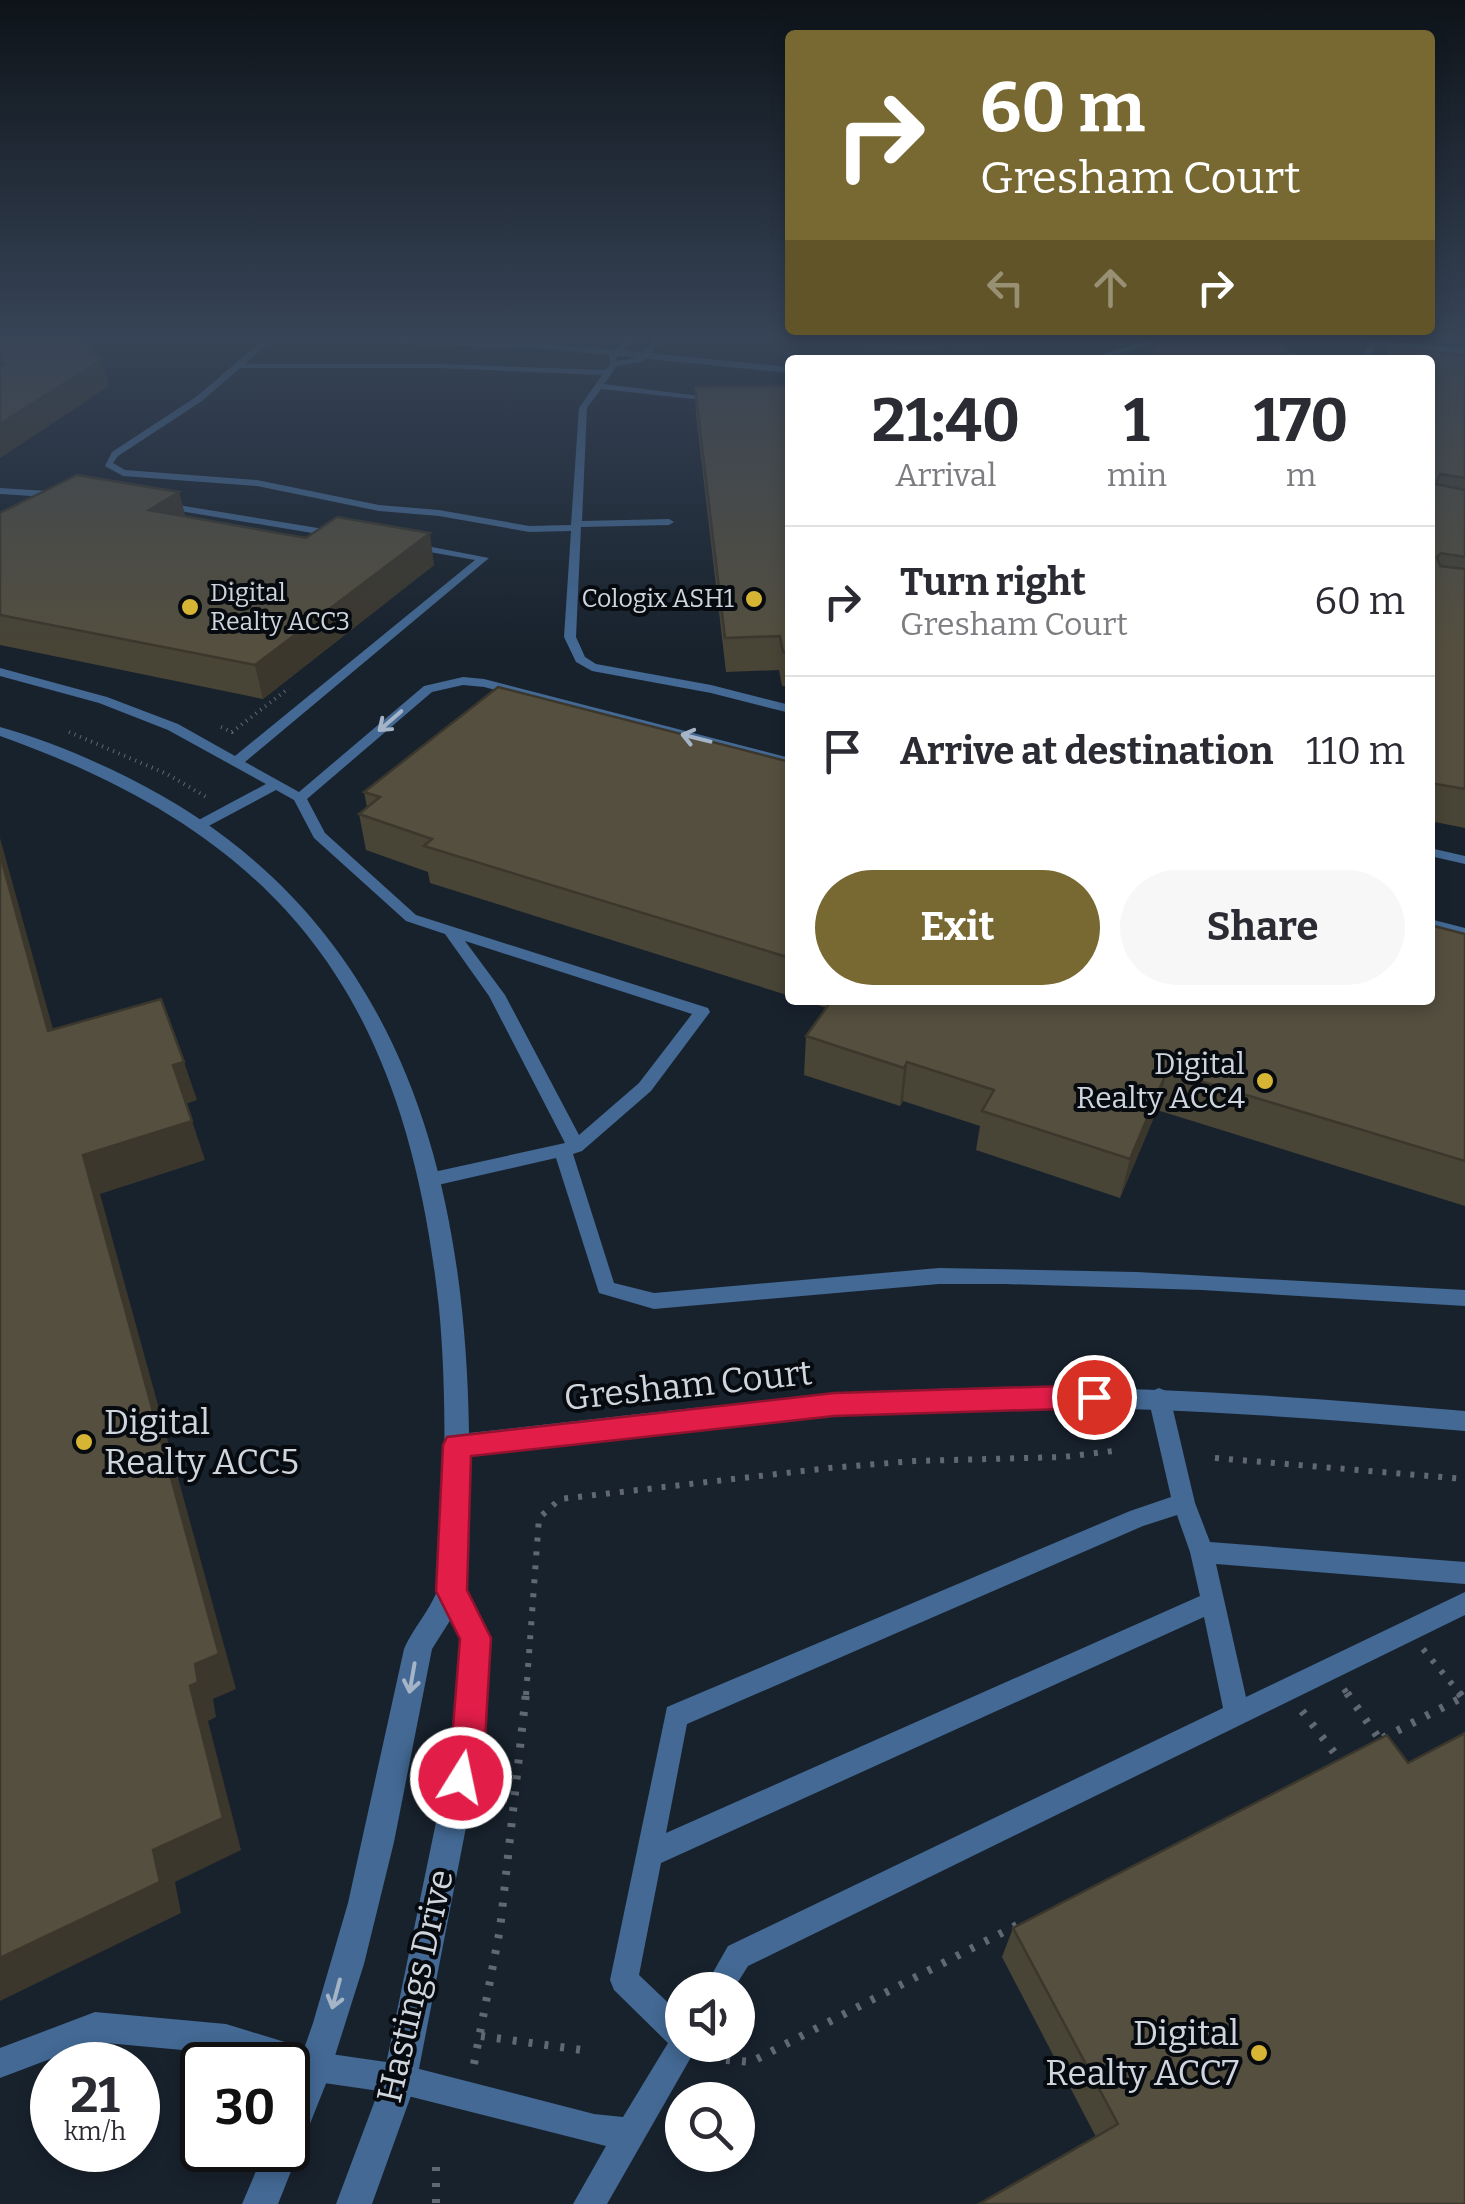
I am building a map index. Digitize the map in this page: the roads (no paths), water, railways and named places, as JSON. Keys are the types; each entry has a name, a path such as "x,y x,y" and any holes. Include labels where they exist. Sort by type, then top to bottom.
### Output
{"street":[{"path":"0,731 123,781 198,826 258,873 335,957 387,1053 428,1180 452,1316 457,1445 451,1591 419,1639 394,1778 310,2084"},
{"name":"Gresham Court","path":"457,1445 834,1404 964,1398 1159,1397 1465,1421"},
{"name":"Hastings Drive","path":"354,2204 400,2079 468,1740 476,1638 451,1591"},
{"path":"260,2204 273,2172"}],"lane":[{"path":"135,442 114,454 108,464 124,473 257,482 379,508 438,513 529,529 669,522"},
{"path":"581,442 570,637 580,659 613,673 711,689 785,708"},
{"path":"2,492 72,495"},
{"path":"140,502 353,536"},
{"path":"238,761 484,558 392,543"},
{"path":"0,672 120,707 173,727 277,784 300,798 320,835 411,918 702,1012 645,1087 570,1148 428,1180"},
{"path":"300,798 428,689 463,681 785,761"},
{"path":"198,826 277,784"},
{"path":"1435,853 1465,860"},
{"path":"1435,925 1465,933"},
{"path":"451,932 496,995 570,1148 606,1288 654,1301 986,1275 1220,1282 1465,1298"},
{"path":"1159,1397 1184,1503 1202,1552 1237,1716"},
{"path":"665,2020 624,1980 676,1716 1138,1518 1184,1503"},
{"path":"1202,1552 1465,1573"},
{"path":"648,1855 1212,1602"},
{"path":"728,1972 738,1956 1465,1603"},
{"path":"0,2063 95,2027 226,2040 317,2067 400,2079 594,2129 629,2133"},
{"path":"589,2204 673,2062"}],"place":[{"name":"Cologix ASH1","path":"754,599"},
{"name":"Digital Realty ACC3","path":"190,607"},
{"name":"Digital Realty ACC4","path":"1265,1081"},
{"name":"Digital Realty ACC5","path":"84,1442"},
{"name":"Digital Realty ACC7","path":"1259,2053"}]}
